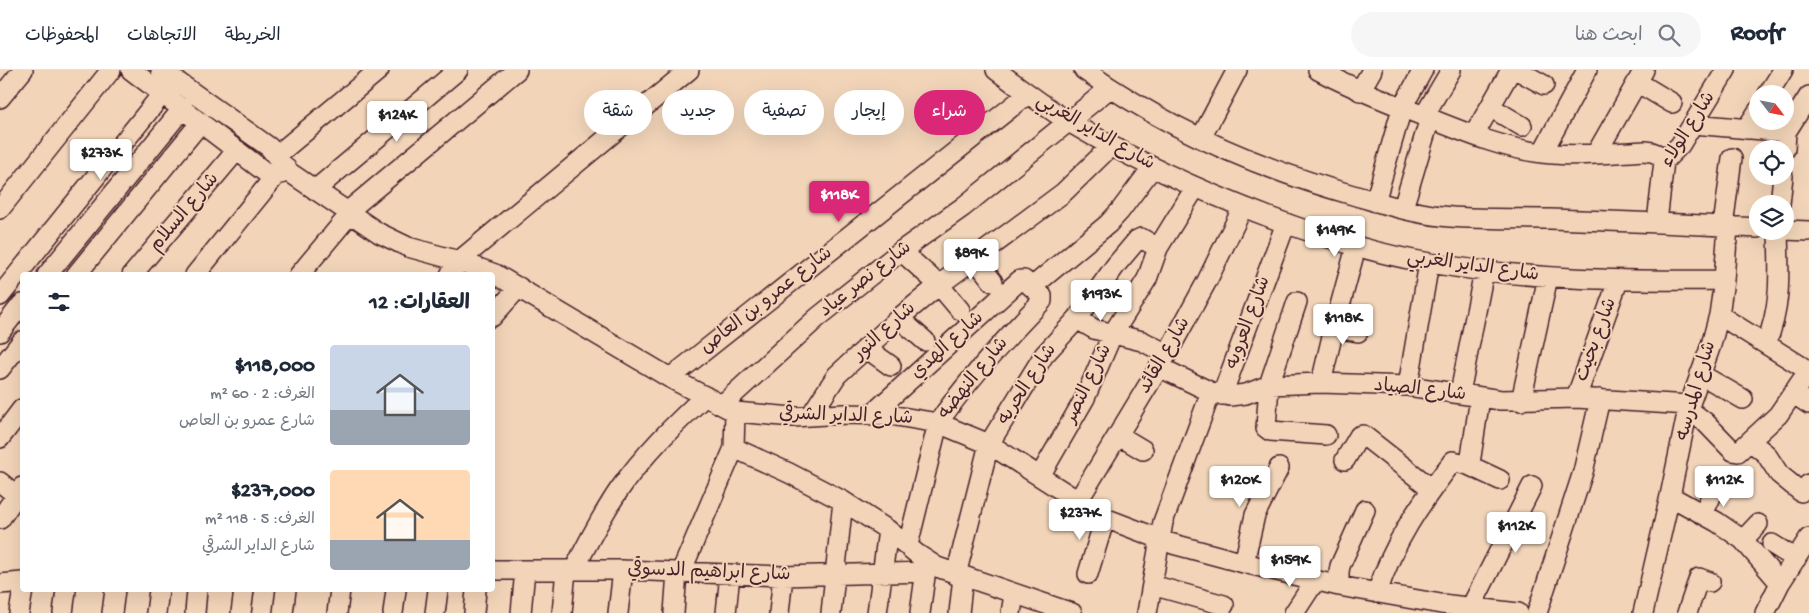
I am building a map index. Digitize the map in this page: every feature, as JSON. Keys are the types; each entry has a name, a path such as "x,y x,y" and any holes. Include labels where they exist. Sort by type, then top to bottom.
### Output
{"street":[{"path":"0,98 22,70"},
{"path":"0,209 110,70"},
{"name":"شارع الداير الشرقي","path":"131,70 268,174 282,174 314,190 386,237 455,268 482,272"},
{"name":"شارع الداير الشرقي","path":"161,70 261,141 276,155 282,174"},
{"path":"276,155 379,70"},
{"path":"314,190 458,70"},
{"path":"302,272 348,213 517,70"},
{"path":"455,268 689,70"},
{"name":"شارع الداير الغربي","path":"996,70 1068,122 1152,168 1243,207 1356,247 1429,263 1484,271 1548,277 1618,281 1724,280"},
{"path":"1084,70 1146,110 1201,138 1280,172 1375,202 1441,216 1657,222 1749,227"},
{"path":"1201,138 1237,70"},
{"path":"1360,91 1372,70"},
{"path":"1375,202 1402,108 1423,70"},
{"path":"1403,208 1427,117 1451,70"},
{"path":"1474,135 1511,70"},
{"path":"1518,70 1544,85"},
{"path":"1542,153 1587,70"},
{"name":"شارع الولاء","path":"1657,222 1662,165 1666,158 1678,149 1726,70"},
{"path":"1774,85 1783,70"},
{"path":"1321,71 1360,91 1402,108 1507,146 1542,153 1570,155 1645,151 1666,158"},
{"path":"1596,154 1640,76 1672,103"},
{"name":"شارع نصر عياد","path":"728,408 817,318 901,251 963,207 1110,88"},
{"path":"0,296 163,93"},
{"name":"شارع عمرو بن العاص","path":"670,378 1028,94"},
{"path":"1693,124 1746,129 1786,140 1809,96"},
{"path":"1490,107 1522,126"},
{"path":"48,272 182,108"},
{"path":"78,272 201,122"},
{"path":"1746,129 1749,124"},
{"name":"شارع النور","path":"811,415 837,376 899,318 939,285 1064,193 1111,146"},
{"name":"شارع السلام","path":"135,272 237,150"},
{"name":"شارع المدرسه","path":"1643,613 1688,407 1711,345 1719,315 1724,280 1725,226 1732,158"},
{"path":"1032,287 1108,224 1152,168"},
{"path":"198,272 282,174"},
{"name":"شارع النصر","path":"1040,476 1085,398 1112,335 1146,279 1158,248 1195,188"},
{"name":"شارع القائد","path":"1078,501 1163,360 1207,281 1243,207"},
{"name":"شارع العروبه","path":"1147,613 1163,522 1286,223"},
{"path":"1794,230 1809,231"},
{"name":"شارع الحريه","path":"959,613 960,576 989,444 1044,355 1077,320 1116,265 1137,240 1141,238 1158,248"},
{"path":"1766,344 1777,310 1779,292 1778,240"},
{"path":"1321,383 1356,247"},
{"path":"901,251 939,285 960,310"},
{"path":"975,259 994,282"},
{"path":"1408,386 1429,263"},
{"path":"1460,394 1484,271"},
{"name":"شارع الداير الشرقي","path":"495,274 670,378 728,408 793,417 811,415 902,416 938,422 989,444 1105,518 1160,539 1244,563 1339,586 1465,609 1518,613"},
{"path":"1521,401 1548,277"},
{"name":"شارع الهدي","path":"871,415 1020,280 1024,280 1032,287"},
{"name":"شارع بخيت","path":"1576,398 1618,281"},
{"path":"495,314 519,287"},
{"name":"شارع النهضه","path":"908,545 938,422 1006,339 1042,301 1042,296 1032,287"},
{"path":"1297,302 1269,385 1267,430 1326,435"},
{"path":"0,332 20,307"},
{"path":"1688,407 1733,451 1738,452 1778,415 1802,399 1809,370 1719,315"},
{"path":"899,318 925,341"},
{"name":"شارع الصياد","path":"1077,320 1089,327 1112,335 1142,341 1163,360 1216,394 1246,394 1269,385 1321,383 1408,386 1480,398 1521,401 1576,398 1688,407"},
{"path":"1334,328 1358,332"},
{"path":"0,369 20,344"},
{"path":"866,348 891,366"},
{"path":"1700,374 1743,399"},
{"path":"562,613 570,570 620,488 649,452 705,396"},
{"path":"1468,465 1470,463 1480,398"},
{"path":"1537,613 1583,472 1600,399"},
{"path":"674,613 679,572 734,448 728,408"},
{"path":"0,438 20,412"},
{"path":"1118,435 1143,450"},
{"path":"1345,460 1359,436 1363,435 1432,489"},
{"path":"1750,441 1766,454 1779,474 1801,492 1809,484"},
{"path":"734,448 789,473 843,501 908,545 926,567 960,576 1013,604 1072,613"},
{"path":"1377,593 1394,549 1418,508 1453,461 1468,465 1500,480"},
{"path":"1244,563 1255,515 1279,468"},
{"path":"0,482 19,491 0,520"},
{"path":"1465,609 1532,486"},
{"path":"1703,514 1715,488"},
{"path":"1670,496 1717,522 1743,540 1780,583"},
{"path":"831,613 843,501"},
{"path":"1339,586 1340,566 1365,510"},
{"path":"1088,574 1105,518"},
{"path":"1743,540 1758,524"},
{"path":"877,613 888,530"},
{"path":"1765,613 1780,583 1809,538"},
{"path":"1772,544 1796,559"},
{"path":"920,613 926,567"},
{"name":"شارع ابراهيم الدسوقي","path":"495,570 623,570 783,576 883,573 926,567"},
{"path":"521,613 525,570"},
{"path":"618,613 623,570"},
{"path":"726,613 730,574"},
{"path":"779,613 783,576"},
{"path":"1687,613 1699,578 1710,582"},
{"path":"1294,613 1315,581"},
{"path":"0,584 20,582"},
{"path":"1152,585 1224,605"},
{"path":"19,613 23,592"},
{"path":"63,613 66,592"},
{"path":"112,613 116,592"},
{"path":"156,613 159,592"},
{"path":"195,613 197,592"},
{"path":"241,613 244,592"},
{"path":"283,613 286,592"},
{"path":"338,613 340,592"},
{"path":"393,613 396,592"},
{"path":"435,613 438,592"},
{"path":"474,613 476,592"}]}
